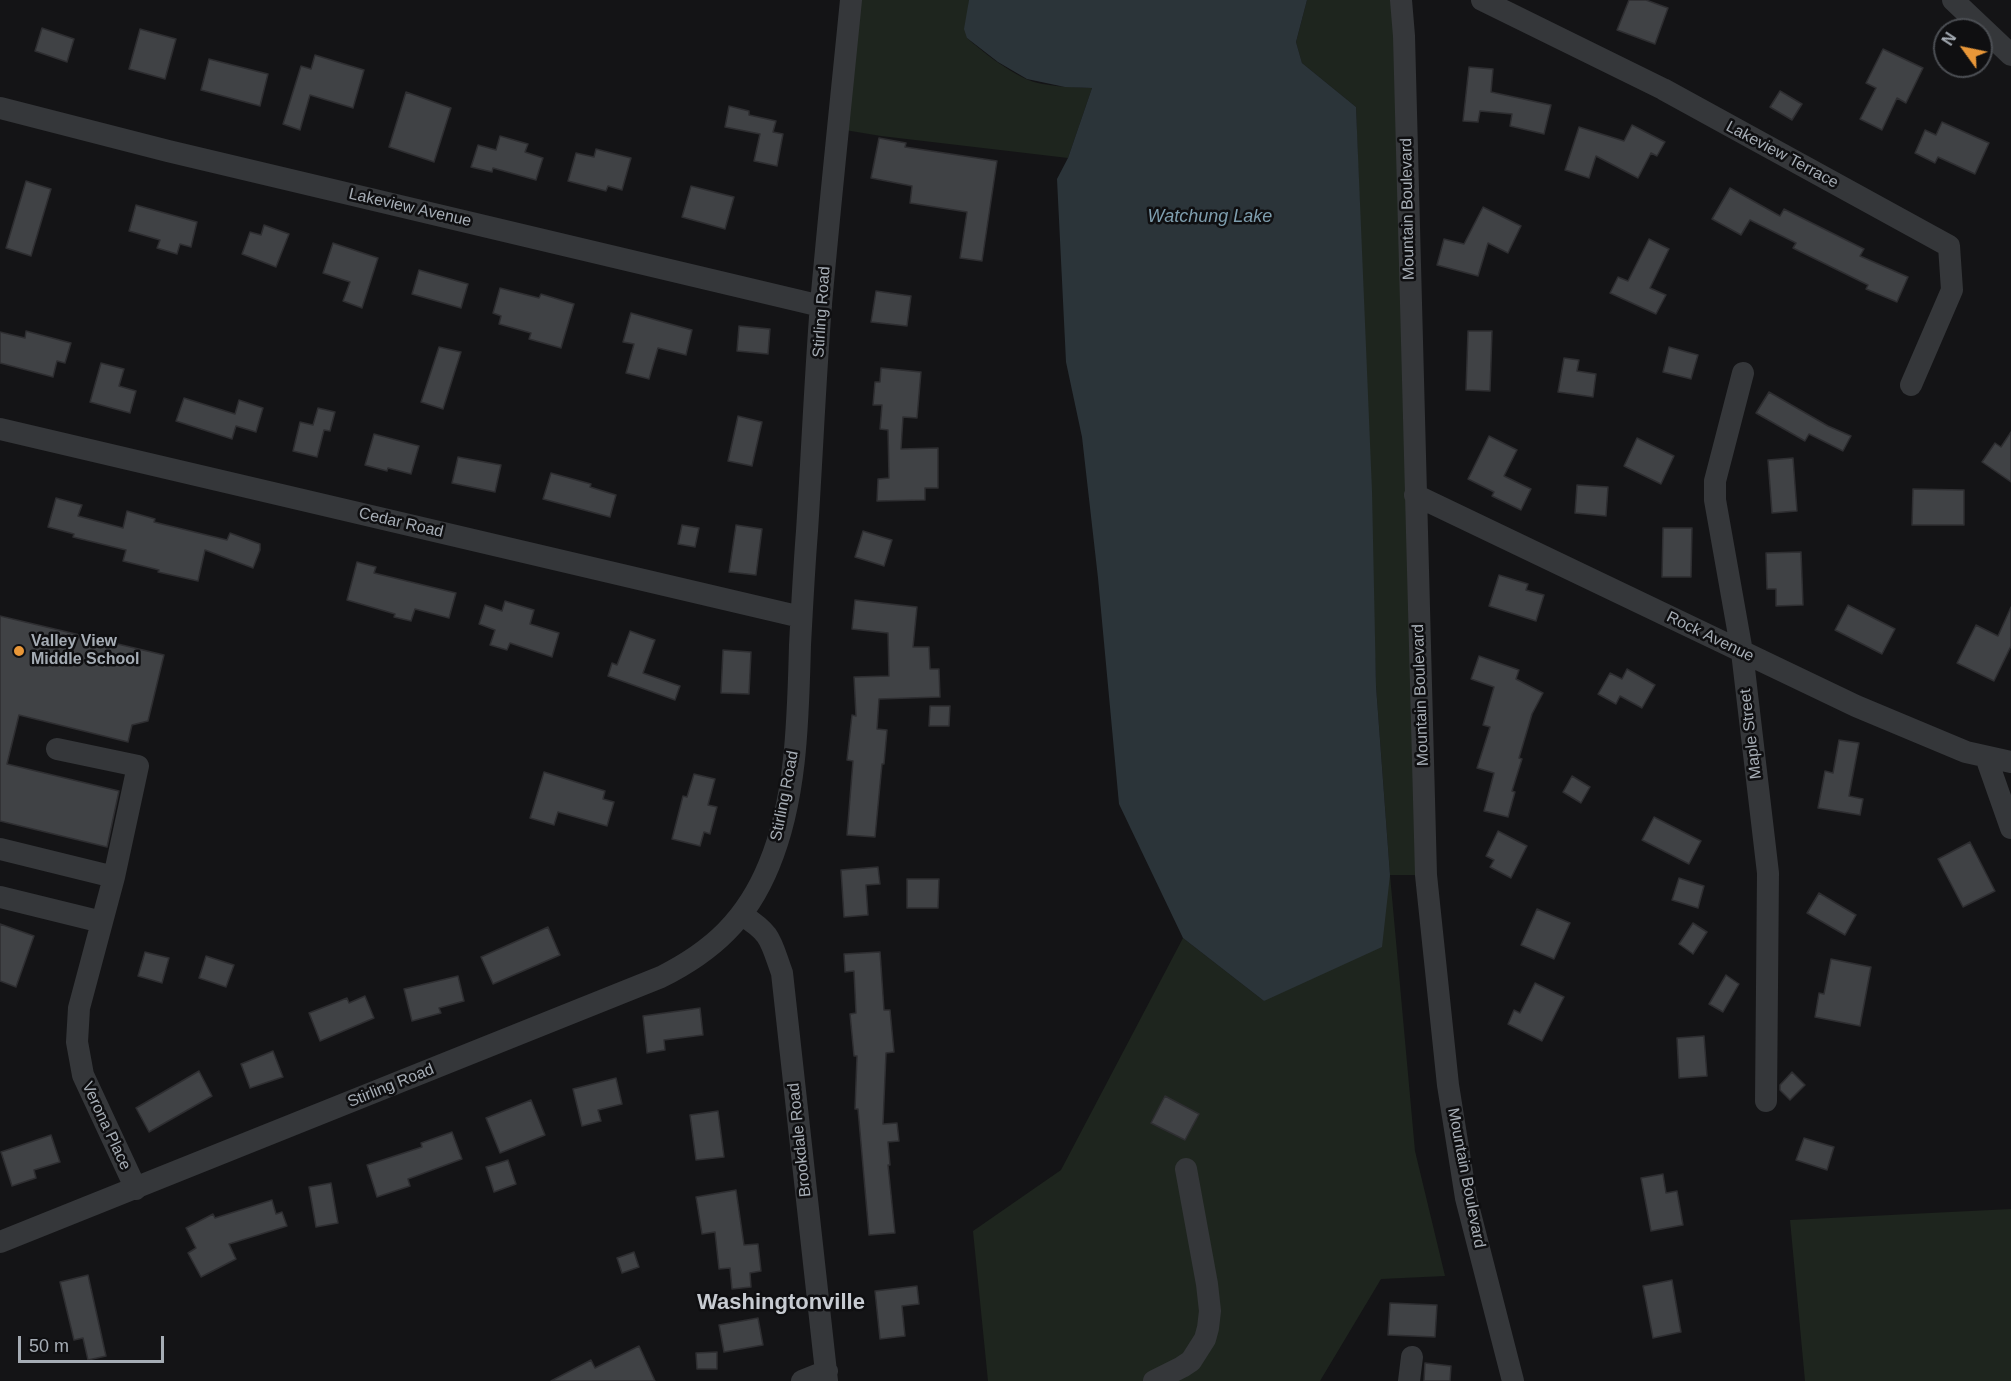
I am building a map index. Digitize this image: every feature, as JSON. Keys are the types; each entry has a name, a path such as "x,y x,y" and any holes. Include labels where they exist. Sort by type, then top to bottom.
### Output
{"street":[{"name":"Stirling Road","path":"0,1242 661,977 709,949 742,915 758,890 783,824 797,733 801,617 821,306 851,0"},
{"name":"Mountain Boulevard","path":"1401,0 1404,36 1426,875 1448,1085 1466,1198 1513,1381"},
{"name":"Lakeview Terrace","path":"1482,0 1663,89 1949,246 1952,290 1911,384"},
{"path":"1953,0 2011,55"},
{"name":"Lakeview Avenue","path":"0,108 168,151 821,306"},
{"name":"Maple Street","path":"1743,373 1715,481 1715,500 1742,652 1768,873 1766,1101"},
{"name":"Cedar Road","path":"0,429 801,617"},
{"name":"Rock Avenue","path":"1415,495 1856,706 1966,752 2011,762"},
{"name":"Verona Place","path":"57,749 138,766 114,876 79,1008 77,1042 83,1075 136,1189"},
{"path":"1986,757 2011,828"},
{"path":"0,849 114,876"},
{"path":"0,897 102,922"},
{"name":"Brookdale Road","path":"742,915 769,936 782,973 827,1376"},
{"path":"1154,1381 1191,1361 1205,1339 1208,1328 1210,1311 1207,1284 1186,1168"},
{"path":"1409,1381 1412,1357"},
{"path":"802,1381 827,1376"}],"shaded area":[{"path":"851,0 969,0 967,38 995,60 1033,82 1092,88 1068,158 839,129"},
{"path":"1307,0 1401,0 1426,875 1390,875 1376,686 1356,107 1302,63 1296,42"},
{"path":"1390,875 1415,1151 1445,1276 1381,1279 1320,1381 988,1381 973,1231 1061,1170 1183,938 1264,1001"},
{"path":"2011,1209 2011,1381 1805,1381 1790,1220"}],"water":[{"name":"Watchung Lake","path":"969,0 1307,0 1296,42 1302,63 1356,107 1372,491 1376,686 1390,875 1382,947 1264,1001 1183,938 1119,804 1082,437 1066,362 1057,179 1068,158 1092,88 1065,87 1027,79 998,62 967,38 964,29"}],"building":[{"path":"1629,0 1646,0 1668,8 1655,44 1617,30"},
{"path":"42,28 74,39 67,62 35,51"},
{"path":"140,29 176,39 165,79 129,69"},
{"path":"1883,49 1923,68 1906,103 1897,98 1882,130 1860,119 1876,88 1866,83"},
{"path":"315,55 364,70 353,108 310,95 300,130 283,124 301,66 311,69"},
{"path":"209,59 268,74 260,106 201,90"},
{"path":"1469,67 1493,69 1491,92 1551,105 1544,134 1510,126 1512,114 1480,111 1478,122 1463,121"},
{"path":"1780,91 1802,104 1792,120 1770,107"},
{"path":"406,92 451,108 434,162 389,147"},
{"path":"729,106 749,111 749,115 776,121 773,132 783,134 777,166 754,161 760,134 725,127"},
{"path":"1942,122 1989,143 1975,174 1938,157 1935,163 1915,153 1925,130 1936,135"},
{"path":"1632,125 1665,142 1657,156 1651,153 1638,178 1596,156 1589,178 1565,170 1579,127 1624,141"},
{"path":"500,136 528,144 525,152 543,158 536,180 493,168 492,172 471,167 478,145 496,150"},
{"path":"879,138 906,143 905,147 997,161 982,261 960,258 967,212 910,203 912,186 871,178"},
{"path":"596,149 631,158 622,190 608,186 606,191 568,181 576,153 594,157"},
{"path":"26,181 51,189 31,256 6,248"},
{"path":"691,186 734,197 725,229 682,217"},
{"path":"1730,188 1780,216 1784,209 1864,249 1860,256 1908,277 1897,302 1866,289 1868,285 1793,248 1796,243 1750,220 1741,235 1712,219"},
{"path":"136,205 197,222 191,247 180,244 177,254 157,248 160,240 129,231"},
{"path":"1483,207 1521,226 1508,253 1488,243 1478,276 1437,265 1444,239 1464,244"},
{"path":"264,225 289,234 276,267 242,254 250,232 261,235"},
{"path":"1649,239 1669,249 1650,288 1666,295 1656,314 1610,293 1618,277 1628,281"},
{"path":"333,243 378,258 362,308 343,301 350,282 323,273"},
{"path":"419,270 468,284 461,308 412,294"},
{"path":"500,288 539,298 541,294 574,304 561,348 529,339 531,333 499,324 501,316 493,313"},
{"path":"876,291 911,296 907,326 871,322"},
{"path":"631,313 692,330 686,355 658,348 649,379 626,373 634,344 623,342"},
{"path":"739,326 770,329 768,354 737,351"},
{"path":"26,331 71,343 65,363 57,361 53,377 0,363 0,332 25,338"},
{"path":"1468,331 1492,331 1490,391 1466,390"},
{"path":"439,347 461,352 443,409 421,402"},
{"path":"1669,347 1698,355 1691,379 1663,372"},
{"path":"1564,358 1579,360 1577,371 1596,374 1593,397 1558,392"},
{"path":"101,363 124,369 119,386 136,391 130,413 90,402"},
{"path":"881,368 921,372 917,418 903,417 901,449 938,448 938,488 925,488 925,500 877,501 878,479 889,478 888,430 880,429 882,405 873,405 875,382 880,382"},
{"path":"1769,392 1828,426 1851,436 1843,451 1809,434 1805,441 1756,413"},
{"path":"184,398 235,414 239,400 263,408 256,432 236,426 232,439 176,421"},
{"path":"318,408 335,412 330,431 324,430 317,457 293,451 300,422 313,425"},
{"path":"738,416 762,422 752,466 728,461"},
{"path":"2011,432 2011,482 1982,462 1995,443 2001,447"},
{"path":"374,434 419,446 411,474 365,465"},
{"path":"1489,436 1517,450 1504,476 1531,489 1521,510 1492,496 1494,492 1468,479"},
{"path":"1637,438 1674,456 1661,484 1624,466"},
{"path":"458,457 501,465 495,492 452,483"},
{"path":"1793,458 1797,511 1772,513 1768,460"},
{"path":"551,473 591,484 590,487 616,495 610,517 543,499"},
{"path":"1577,485 1608,487 1606,516 1575,513"},
{"path":"1913,489 1964,490 1964,525 1912,525"},
{"path":"56,498 82,505 78,516 123,528 127,511 155,519 154,522 227,540 230,533 260,544 260,550 253,568 205,550 198,581 158,572 159,570 123,561 126,550 73,537 74,534 48,527"},
{"path":"682,525 699,528 695,547 678,544"},
{"path":"736,525 762,529 756,575 729,572"},
{"path":"1663,528 1692,528 1691,577 1662,577"},
{"path":"863,531 892,540 884,566 855,557"},
{"path":"1801,552 1803,605 1776,606 1776,589 1767,589 1766,553"},
{"path":"357,562 376,567 374,573 456,593 449,618 415,609 411,621 347,600"},
{"path":"1499,575 1528,584 1526,590 1544,595 1536,621 1489,606"},
{"path":"855,600 917,607 913,647 929,647 930,669 939,669 940,697 879,699 877,729 887,730 875,837 847,835 853,761 847,760 852,715 856,716 854,677 889,676 888,633 852,629"},
{"path":"505,601 534,610 530,624 559,633 552,657 510,643 507,650 490,645 495,630 479,624 485,605 502,611"},
{"path":"1848,605 1895,629 1882,654 1835,630"},
{"path":"2011,607 2011,646 1994,681 1957,663 1976,625 1998,636"},
{"path":"0,616 164,655 148,721 132,725 128,742 19,715 7,764 119,791 107,847 0,821"},
{"path":"630,631 655,640 643,673 680,686 675,700 608,676 612,663 617,665"},
{"path":"723,650 751,652 749,694 721,693"},
{"path":"1479,656 1519,670 1516,679 1543,693 1532,714 1519,758 1522,759 1512,791 1515,792 1508,817 1484,811 1494,773 1477,768 1490,727 1483,725 1494,687 1471,679"},
{"path":"1627,669 1655,685 1642,708 1620,696 1616,704 1598,694 1610,673 1622,679"},
{"path":"930,706 950,706 949,726 929,726"},
{"path":"1839,740 1859,743 1849,796 1863,799 1860,815 1818,808 1825,771 1833,773"},
{"path":"544,772 605,791 603,799 614,802 607,826 558,812 554,825 530,818"},
{"path":"694,774 715,779 708,805 717,807 710,834 704,832 700,846 672,839 683,796 687,797"},
{"path":"1572,776 1590,787 1581,803 1563,792"},
{"path":"1654,817 1701,841 1689,864 1642,840"},
{"path":"1498,831 1527,846 1511,878 1490,867 1494,860 1486,856"},
{"path":"1970,842 1995,891 1963,907 1938,859"},
{"path":"878,867 880,884 866,885 868,915 844,917 841,870"},
{"path":"1679,878 1704,886 1698,908 1672,900"},
{"path":"907,879 939,879 938,908 907,908"},
{"path":"1819,893 1856,915 1845,935 1807,913"},
{"path":"1537,909 1570,923 1554,959 1521,945"},
{"path":"1693,923 1707,932 1693,954 1679,944"},
{"path":"0,924 34,936 16,987 0,981"},
{"path":"548,927 560,955 493,984 481,957"},
{"path":"145,952 169,958 162,983 138,976"},
{"path":"880,952 884,1010 890,1010 894,1052 886,1053 883,1124 897,1123 899,1141 888,1142 895,1233 869,1235 858,1109 855,1109 857,1056 854,1056 850,1014 856,1013 854,971 845,972 844,954"},
{"path":"206,956 234,965 226,987 199,978"},
{"path":"1831,959 1871,967 1860,1026 1815,1017 1819,993 1824,994"},
{"path":"1726,975 1739,984 1723,1012 1709,1004"},
{"path":"458,976 464,1001 439,1008 441,1013 412,1021 404,989"},
{"path":"1535,983 1564,997 1542,1041 1508,1024 1514,1010 1520,1013"},
{"path":"365,996 374,1018 320,1041 309,1013 347,998 349,1003"},
{"path":"700,1008 703,1035 664,1040 665,1050 647,1053 643,1016"},
{"path":"1704,1036 1707,1076 1679,1078 1677,1038"},
{"path":"273,1051 283,1077 250,1088 241,1064"},
{"path":"199,1071 212,1096 149,1132 136,1108"},
{"path":"1792,1072 1805,1085 1790,1100 1780,1090 1780,1085"},
{"path":"616,1078 622,1104 598,1110 601,1121 582,1126 573,1089"},
{"path":"1165,1096 1199,1114 1185,1140 1151,1123"},
{"path":"531,1100 545,1135 500,1153 486,1118"},
{"path":"718,1111 724,1157 696,1160 690,1115"},
{"path":"452,1132 462,1159 408,1179 410,1186 377,1197 367,1165 422,1147 421,1143"},
{"path":"51,1135 60,1162 34,1170 36,1178 12,1186 1,1152"},
{"path":"1804,1138 1834,1147 1827,1170 1796,1160"},
{"path":"508,1160 516,1184 494,1192 486,1167"},
{"path":"1663,1174 1666,1193 1677,1191 1683,1225 1651,1231 1641,1178"},
{"path":"331,1183 338,1223 316,1227 309,1187"},
{"path":"736,1190 744,1245 758,1244 761,1271 750,1273 751,1287 732,1289 730,1268 719,1269 715,1232 702,1234 696,1197"},
{"path":"272,1200 276,1214 282,1212 287,1226 229,1244 236,1259 201,1277 188,1253 196,1248 186,1228 213,1214 215,1218"},
{"path":"634,1252 639,1267 622,1273 617,1258"},
{"path":"88,1275 106,1356 88,1360 83,1338 74,1340 60,1282"},
{"path":"1672,1280 1681,1332 1653,1338 1643,1286"},
{"path":"917,1286 919,1304 902,1306 905,1336 880,1339 875,1291"},
{"path":"1390,1303 1437,1305 1435,1337 1388,1335"},
{"path":"758,1318 763,1345 724,1352 719,1325"},
{"path":"639,1346 655,1381 551,1381 591,1360 595,1368"},
{"path":"717,1352 717,1369 697,1369 696,1353"},
{"path":"1425,1363 1451,1366 1450,1381 1424,1381"}],"place":[{"name":"Valley View Middle School","path":"19,651"}],"district":[{"name":"Washingtonville","path":"781,1303"}]}
